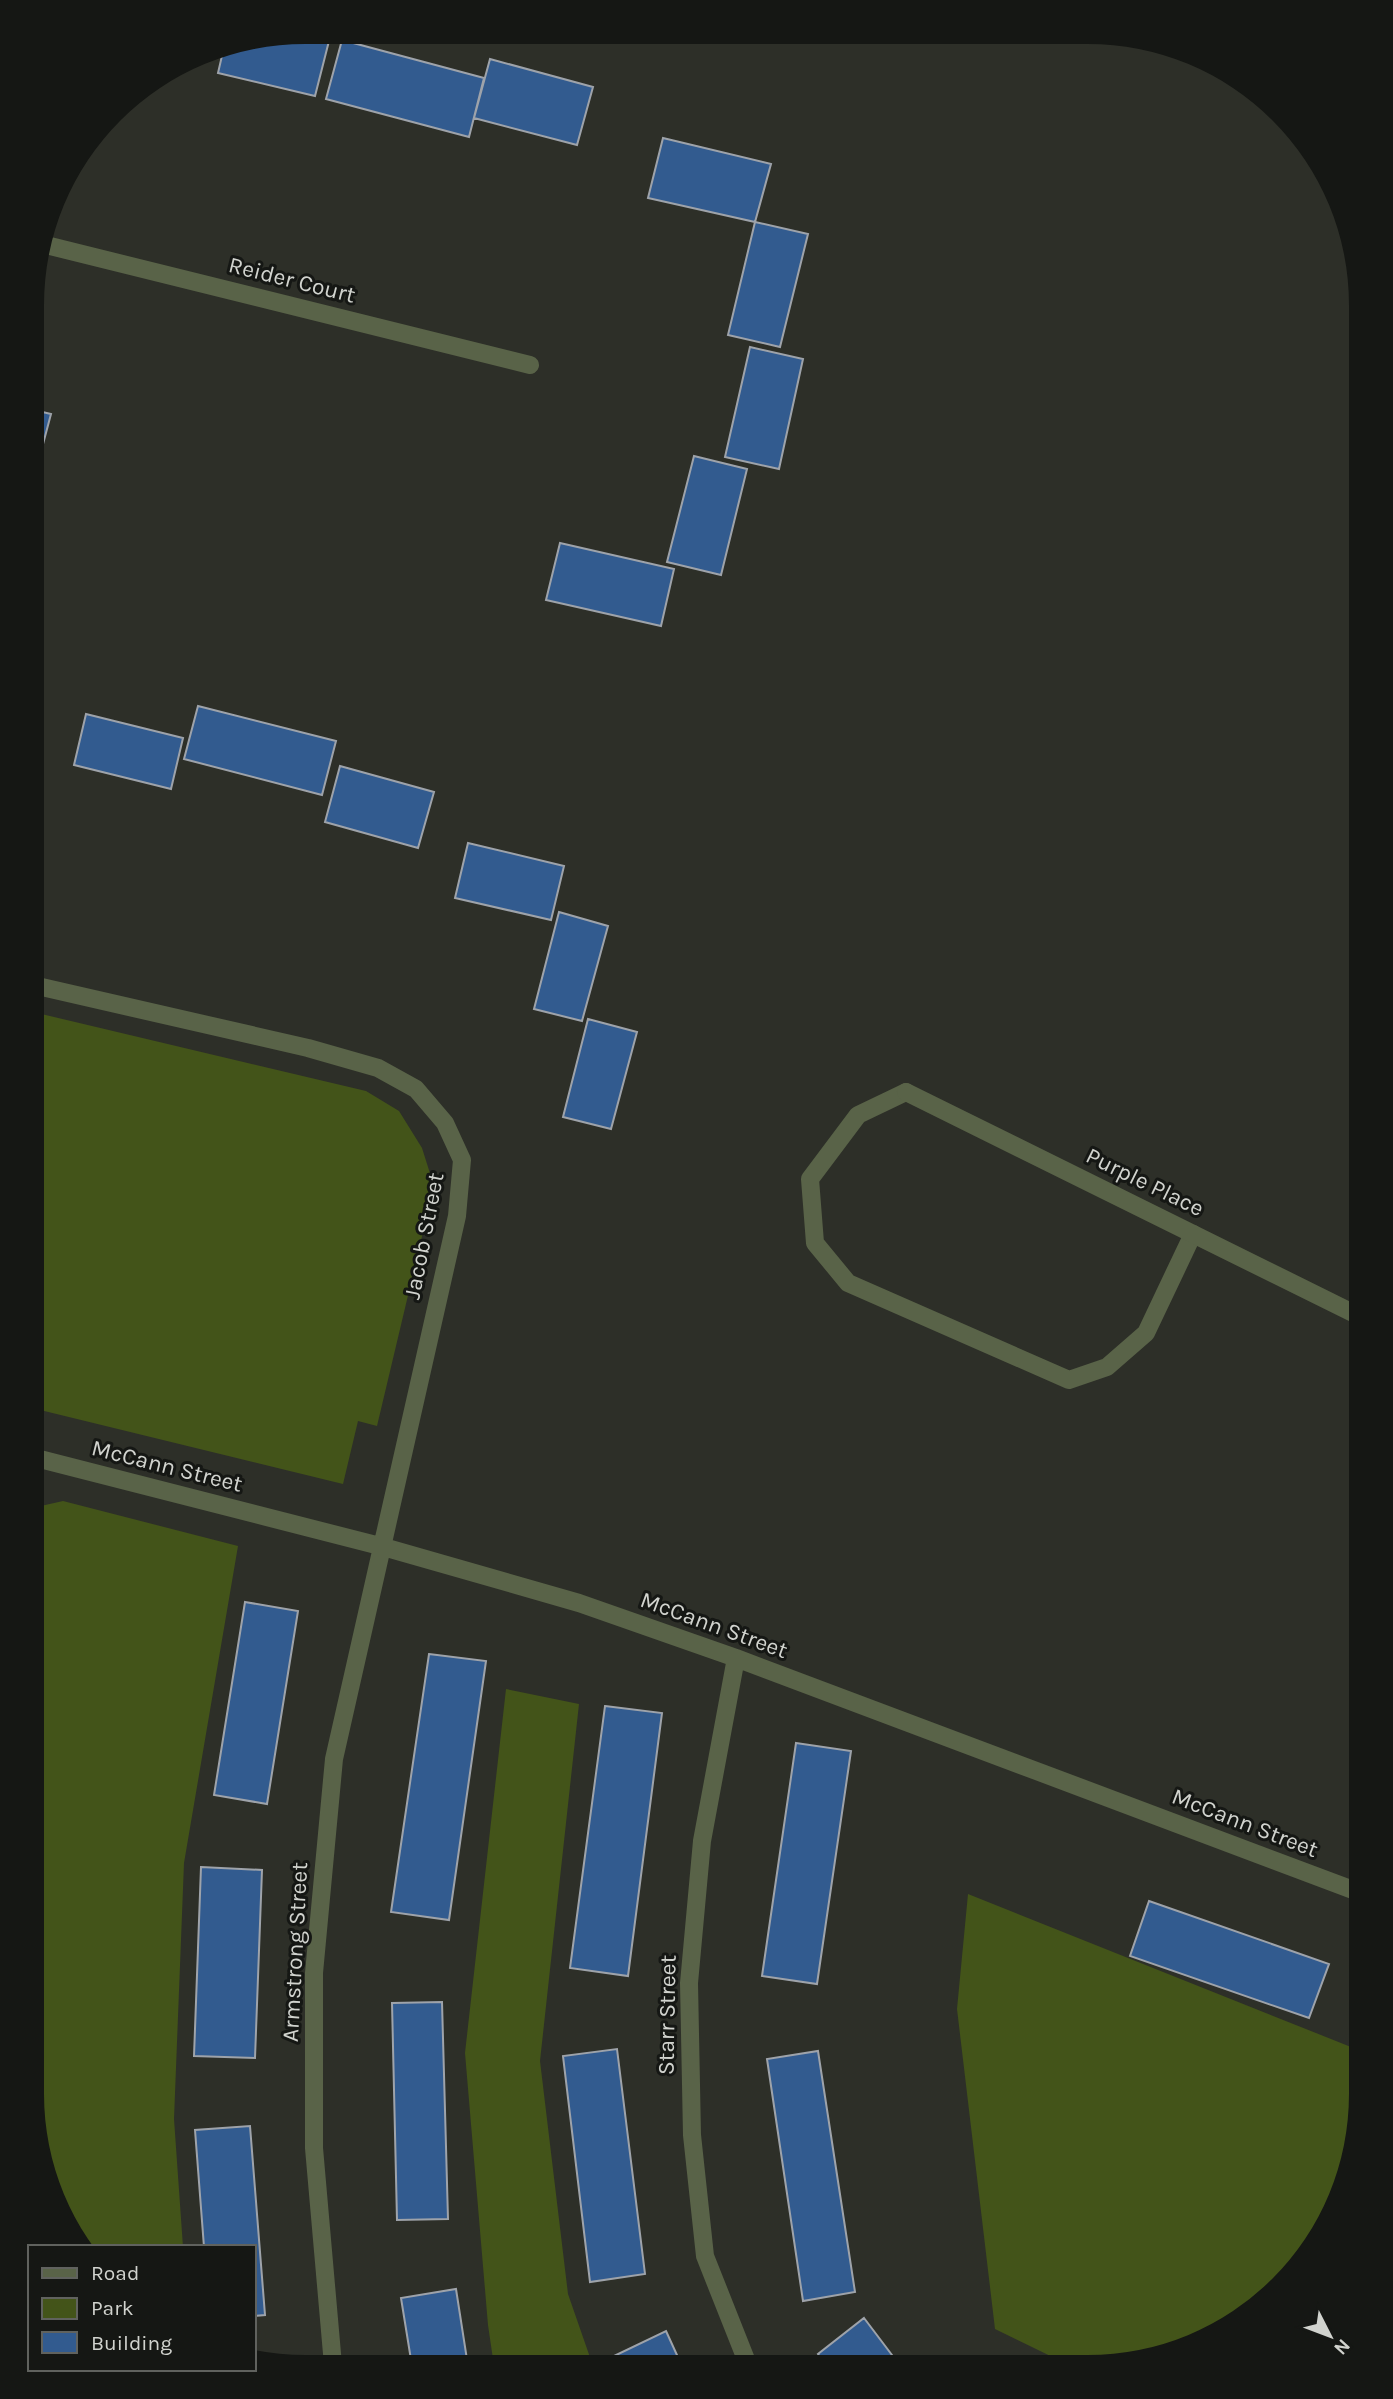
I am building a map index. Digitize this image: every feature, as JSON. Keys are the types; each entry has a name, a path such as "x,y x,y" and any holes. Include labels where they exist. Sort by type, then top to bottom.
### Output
{"street":[{"name":"Reider Court","path":"51,246 530,365"},
{"name":"Jacob Street","path":"44,988 308,1048 378,1068 416,1089 445,1123 462,1160 457,1216 380,1546"},
{"name":"Purple Place","path":"1193,1234 1146,1334 1107,1367 1069,1380 848,1283 815,1243 810,1180 858,1115 906,1092 1349,1311"},
{"name":"McCann Street","path":"44,1460 380,1546 579,1603 736,1658 1349,1888"},
{"name":"Armstrong Street","path":"332,2355 314,2148 314,1973 334,1759 380,1546"},
{"name":"Starr Street","path":"736,1658 702,1841 689,1983 692,2135 705,2256 744,2355"}],"green space":[{"path":"44,1015 366,1091 399,1111 422,1148 434,1186 377,1426 358,1421 343,1484 44,1411"},
{"path":"63,1501 238,1546 184,1863 174,2119 183,2245 92,2245 64,2194 49,2145 44,2111 44,1505"},
{"path":"506,1689 579,1704 540,2061 568,2294 589,2355 492,2355 465,2053"},
{"path":"968,1894 1349,2046 1349,2111 1344,2145 1329,2194 1314,2225 1273,2279 1247,2301 1204,2328 1172,2341 1105,2355 1048,2355 995,2329 957,2009"}],"building":[{"path":"288,44 328,44 315,96 218,73 221,58 237,53"},
{"path":"341,44 357,44 484,78 469,137 326,99"},
{"path":"490,59 593,87 577,145 474,118"},
{"path":"663,138 771,164 755,222 648,198"},
{"path":"755,222 808,234 780,347 728,335"},
{"path":"750,347 803,359 779,469 725,457"},
{"path":"44,412 51,414 44,440"},
{"path":"694,456 747,469 721,575 667,562"},
{"path":"560,543 674,569 661,626 546,600"},
{"path":"198,706 336,741 322,795 184,759"},
{"path":"86,714 183,738 171,789 74,765"},
{"path":"340,766 434,792 418,848 325,822"},
{"path":"468,843 564,866 551,920 455,898"},
{"path":"559,912 608,926 582,1021 534,1009"},
{"path":"588,1019 637,1032 611,1129 563,1117"},
{"path":"245,1602 298,1611 267,1804 214,1795"},
{"path":"429,1654 486,1661 449,1920 391,1912"},
{"path":"605,1706 662,1713 628,1976 570,1968"},
{"path":"796,1743 851,1751 817,1984 762,1976"},
{"path":"201,1867 262,1870 255,2058 194,2056"},
{"path":"1149,1901 1329,1964 1309,2018 1130,1956"},
{"path":"442,2002 448,2219 397,2220 392,2003"},
{"path":"617,2049 645,2274 590,2282 563,2056"},
{"path":"818,2051 855,2292 803,2301 767,2059"},
{"path":"250,2126 265,2315 256,2316 256,2245 204,2245 195,2130"},
{"path":"456,2289 466,2355 410,2355 401,2298"},
{"path":"864,2318 892,2355 819,2355"},
{"path":"666,2331 677,2355 616,2355"}]}
